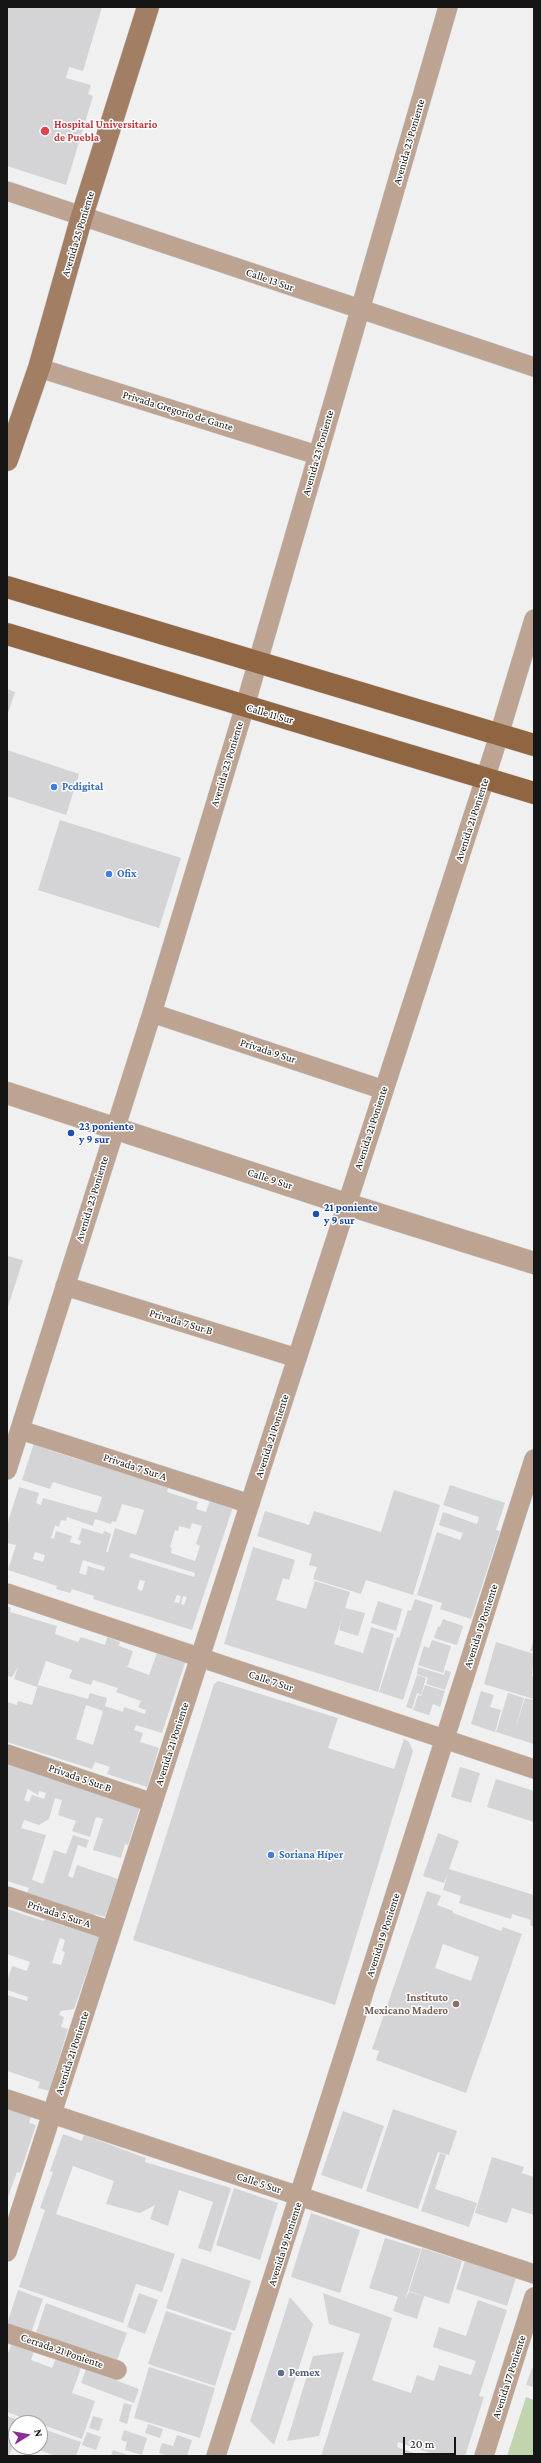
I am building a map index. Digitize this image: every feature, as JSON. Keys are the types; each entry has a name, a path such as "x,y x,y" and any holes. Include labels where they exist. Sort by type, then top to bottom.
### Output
{"main road":[{"name":"Avenida 25 Poniente","path":"7,460 39,368 82,216 148,7"},
{"path":"7,587 534,745"},
{"name":"Calle 11 Sur","path":"7,634 534,793"}],"street":[{"name":"Avenida 23 Poniente","path":"7,1470 114,1128 152,1013 245,706 448,7"},
{"name":"Calle 13 Sur","path":"7,191 534,367"},
{"name":"Privada Gregorio de Gante","path":"39,368 317,455"},
{"name":"Avenida 21 Poniente","path":"7,2252 499,735 534,619"},
{"name":"Privada 9 Sur","path":"152,1013 384,1090"},
{"name":"Calle 9 Sur","path":"7,1093 346,1204 534,1263"},
{"name":"Privada 7 Sur B","path":"65,1286 297,1358"},
{"name":"Privada 7 Sur A","path":"20,1430 250,1504"},
{"name":"Avenida 19 Poniente","path":"216,2456 300,2197 534,1459"},
{"name":"Calle 7 Sur","path":"7,1593 534,1769"},
{"name":"Privada 5 Sur B","path":"7,1754 153,1803"},
{"name":"Privada 5 Sur A","path":"7,1896 111,1931"},
{"name":"Calle 5 Sur","path":"7,2099 534,2274"},
{"name":"Avenida 17 Poniente","path":"484,2456 534,2297"},
{"name":"Cerrada 21 Poniente","path":"7,2333 117,2370"}],"green space":[{"path":"526,2397 534,2400 534,2456 507,2456"}],"building":[{"name":"Hospital Universitario de Puebla","path":"7,7 102,7 83,71 69,67 66,78 91,85 88,94 93,96 66,185 7,166"},
{"path":"7,689 15,692 7,716"},
{"path":"7,750 79,774 66,815 7,796"},
{"name":"Ofix","path":"60,820 181,858 159,928 38,890"},
{"path":"7,1256 23,1260 7,1310"},
{"path":"35,1440 51,1445 49,1450 83,1461 84,1457 170,1481 167,1492 198,1502 196,1509 206,1512 211,1497 234,1504 192,1630 93,1599 94,1596 72,1589 70,1593 56,1589 57,1586 8,1570 16,1545 7,1543 7,1525 19,1487 39,1493 36,1503 41,1505 43,1498 97,1513 102,1497 53,1482 50,1489 22,1480","holes":["122,1504 144,1510 136,1535 115,1528 108,1552 106,1552 111,1534 104,1531 103,1534 82,1528 78,1540 81,1541 80,1545 70,1542 72,1536 56,1531 54,1539 51,1538 55,1525 59,1527 61,1520 66,1521 67,1517 93,1526 95,1519 111,1524 112,1521 116,1522","192,1523 202,1526 196,1544 200,1546 195,1561 171,1553 172,1548 170,1547 175,1530 178,1531 179,1526 190,1529","35,1552 45,1555 43,1562 33,1559","131,1553 195,1573 194,1577 129,1557","83,1560 105,1567 104,1571 88,1566 86,1575 79,1573","140,1580 145,1581 142,1591 137,1589","177,1595 181,1596 179,1603 174,1602","183,1596 187,1597 184,1605 181,1604"]},
{"path":"450,1485 505,1503 496,1530 500,1531 471,1619 440,1609 442,1603 417,1595 437,1532 460,1540 463,1533 439,1525 443,1512 477,1524 479,1517 443,1505"},
{"path":"394,1490 440,1505 413,1595 366,1580 361,1594 313,1579 317,1567 309,1565 312,1554 257,1536 265,1511 309,1525 314,1511 381,1532"},
{"path":"253,1547 295,1560 289,1580 283,1578 276,1600 306,1609 315,1581 350,1592 334,1644 363,1653 371,1627 394,1634 378,1692 224,1644"},
{"path":"415,1599 433,1605 403,1700 379,1692 397,1637 399,1638 408,1610 411,1611"},
{"path":"378,1601 402,1609 396,1631 371,1623"},
{"path":"7,1606 11,1608 10,1612 57,1626 55,1634 78,1642 81,1637 105,1645 107,1637 120,1642 119,1646 133,1651 128,1666 125,1666 149,1675 157,1653 185,1663 162,1733 136,1725 134,1730 143,1733 140,1742 159,1748 147,1787 107,1774 110,1767 95,1762 92,1769 7,1742 7,1702 17,1705 18,1701 32,1705 38,1685 88,1699 90,1693 107,1698 105,1706 123,1712 124,1707 145,1714 146,1710 138,1707 141,1701 116,1692 118,1688 93,1680 91,1685 69,1678 72,1670 46,1661 37,1687 14,1679 18,1667 12,1677 7,1676","holes":["86,1705 103,1711 93,1745 76,1739"]},
{"path":"345,1608 365,1613 358,1636 339,1630"},
{"path":"443,1619 463,1626 457,1645 434,1638 438,1626 440,1627"},
{"path":"432,1640 451,1646 443,1673 418,1665 424,1646 429,1648"},
{"path":"534,1640 534,1652 530,1651"},
{"path":"496,1642 534,1654 532,1676 534,1677 534,1699 484,1684"},
{"path":"418,1667 444,1675 445,1670 451,1672 445,1690 426,1684 428,1678 417,1674"},
{"path":"417,1675 426,1678 421,1695 417,1693 412,1709 406,1707"},
{"name":"Soriana Híper","path":"218,1681 338,1718 328,1748 394,1769 404,1739 409,1742 413,1751 335,2005 133,1940 214,1684"},
{"path":"425,1685 445,1691 440,1707 433,1704 429,1715 413,1710 418,1695 421,1696"},
{"path":"481,1691 494,1695 490,1707 501,1710 495,1732 471,1724"},
{"path":"508,1693 524,1698 515,1730 525,1698 534,1700 534,1744 496,1732"},
{"path":"7,1761 141,1804 128,1845 125,1844 121,1858 93,1850 103,1819 96,1817 90,1837 72,1831 76,1821 58,1815 62,1800 55,1798 49,1819 39,1825 24,1820 21,1828 46,1835 32,1880 43,1884 54,1850 66,1854 73,1835 89,1840 86,1848 78,1845 68,1876 73,1878 77,1865 118,1879 105,1917 95,1914 93,1918 26,1895 29,1888 7,1881","holes":["28,1789 38,1795 39,1791 46,1793 44,1799 32,1795 29,1802 24,1800"]},
{"path":"460,1767 480,1773 471,1803 451,1797"},
{"path":"496,1779 534,1791 534,1822 487,1807"},
{"path":"438,1833 459,1841 449,1869 534,1895 534,1927 530,1925 531,1920 512,1914 511,1919 459,1903 461,1896 443,1890 448,1874 444,1883 423,1876"},
{"path":"427,1891 441,1896 437,1905 453,1911 453,1913 501,1931 503,1927 522,1934 466,2093 376,2060 379,2051 372,2049","holes":["443,1944 479,1957 471,1981 435,1968"]},
{"path":"7,1909 44,1921 45,1919 64,1926 66,1920 100,1935 74,2009 61,2011 59,2015 64,2017 61,2027 68,2029 49,2091 38,2088 40,2082 7,2071 7,1995 27,2001 28,1997 7,1990 7,1981 12,1966 27,1971 30,1962 7,1954","holes":["60,1938 65,1940 62,1951 65,1952 61,1965 52,1963"]},
{"path":"7,2106 31,2117 29,2123 36,2125 20,2173 17,2172 7,2200"},
{"path":"393,2109 457,2131 449,2155 438,2152 418,2209 366,2191"},
{"path":"343,2111 384,2126 362,2189 321,2175"},
{"path":"63,2134 82,2141 84,2135 146,2158 145,2162 231,2188 211,2252 198,2248 213,2202 179,2190 168,2226 150,2219 155,2205 140,2213 106,2204 114,2181 73,2166 56,2214 175,2254 162,2292 136,2284 123,2323 19,2287 45,2210 40,2208 53,2172 50,2171"},
{"path":"440,2153 446,2155 435,2189 477,2203 469,2227 421,2211"},
{"path":"492,2157 524,2167 522,2173 534,2177 534,2215 512,2208 507,2223 475,2213"},
{"path":"234,2188 278,2203 260,2260 216,2245"},
{"path":"311,2213 360,2230 340,2293 291,2277"},
{"path":"385,2238 421,2249 405,2300 409,2292 424,2296 417,2319 393,2311 398,2297 369,2288"},
{"path":"422,2248 462,2261 449,2304 409,2291"},
{"path":"182,2258 251,2281 235,2331 166,2308"},
{"path":"465,2261 516,2278 507,2306 456,2289"},
{"path":"18,2290 43,2299 31,2333 7,2324"},
{"path":"139,2293 158,2300 145,2334 127,2327"},
{"path":"323,2293 392,2318 372,2380 411,2393 417,2375 434,2381 439,2365 471,2375 476,2361 433,2347 439,2327 466,2336 478,2300 507,2310 479,2396 484,2397 465,2456 439,2456 398,2442 397,2447 423,2456 321,2456 360,2334 329,2324"},
{"name":"Pemex","path":"290,2297 313,2324 274,2445 250,2421"},
{"path":"46,2303 127,2333 116,2363 36,2333"},
{"path":"166,2311 232,2333 215,2386 148,2364"},
{"path":"14,2337 36,2345 31,2360 52,2368 57,2356 82,2365 72,2393 95,2401 82,2439 48,2427 48,2415 15,2415 7,2412 7,2356"},
{"path":"344,2352 319,2436 287,2441 313,2356"},
{"path":"149,2367 215,2388 200,2438 134,2418"},
{"path":"532,2368 534,2369 534,2387 526,2385"},
{"path":"86,2369 139,2389 134,2403 81,2383"},
{"path":"124,2403 132,2405 127,2424 119,2421"},
{"path":"7,2416 8,2455 9,2455 7,2456"},
{"path":"93,2416 103,2419 99,2431 89,2428"},
{"path":"148,2424 163,2429 160,2438 145,2433"},
{"path":"124,2430 147,2438 142,2455 125,2450 127,2442 121,2440"},
{"path":"48,2431 81,2442 76,2456 56,2456 48,2453"},
{"path":"87,2432 101,2437 96,2450 82,2445"},
{"path":"177,2435 192,2440 187,2456 168,2456 159,2453 162,2443 173,2446"},
{"path":"113,2450 131,2456 111,2456"}],"place":[{"name":"Hospital Universitario de Puebla","path":"45,131"},
{"name":"Pcdigital","path":"54,787"},
{"name":"Ofix","path":"109,874"},
{"name":"23 poniente y 9 sur","path":"71,1133"},
{"name":"21 poniente y 9 sur","path":"316,1214"},
{"name":"Soriana Híper","path":"271,1855"},
{"name":"Instituto Mexicano Madero","path":"456,2004"},
{"name":"Pemex","path":"281,2373"}]}
